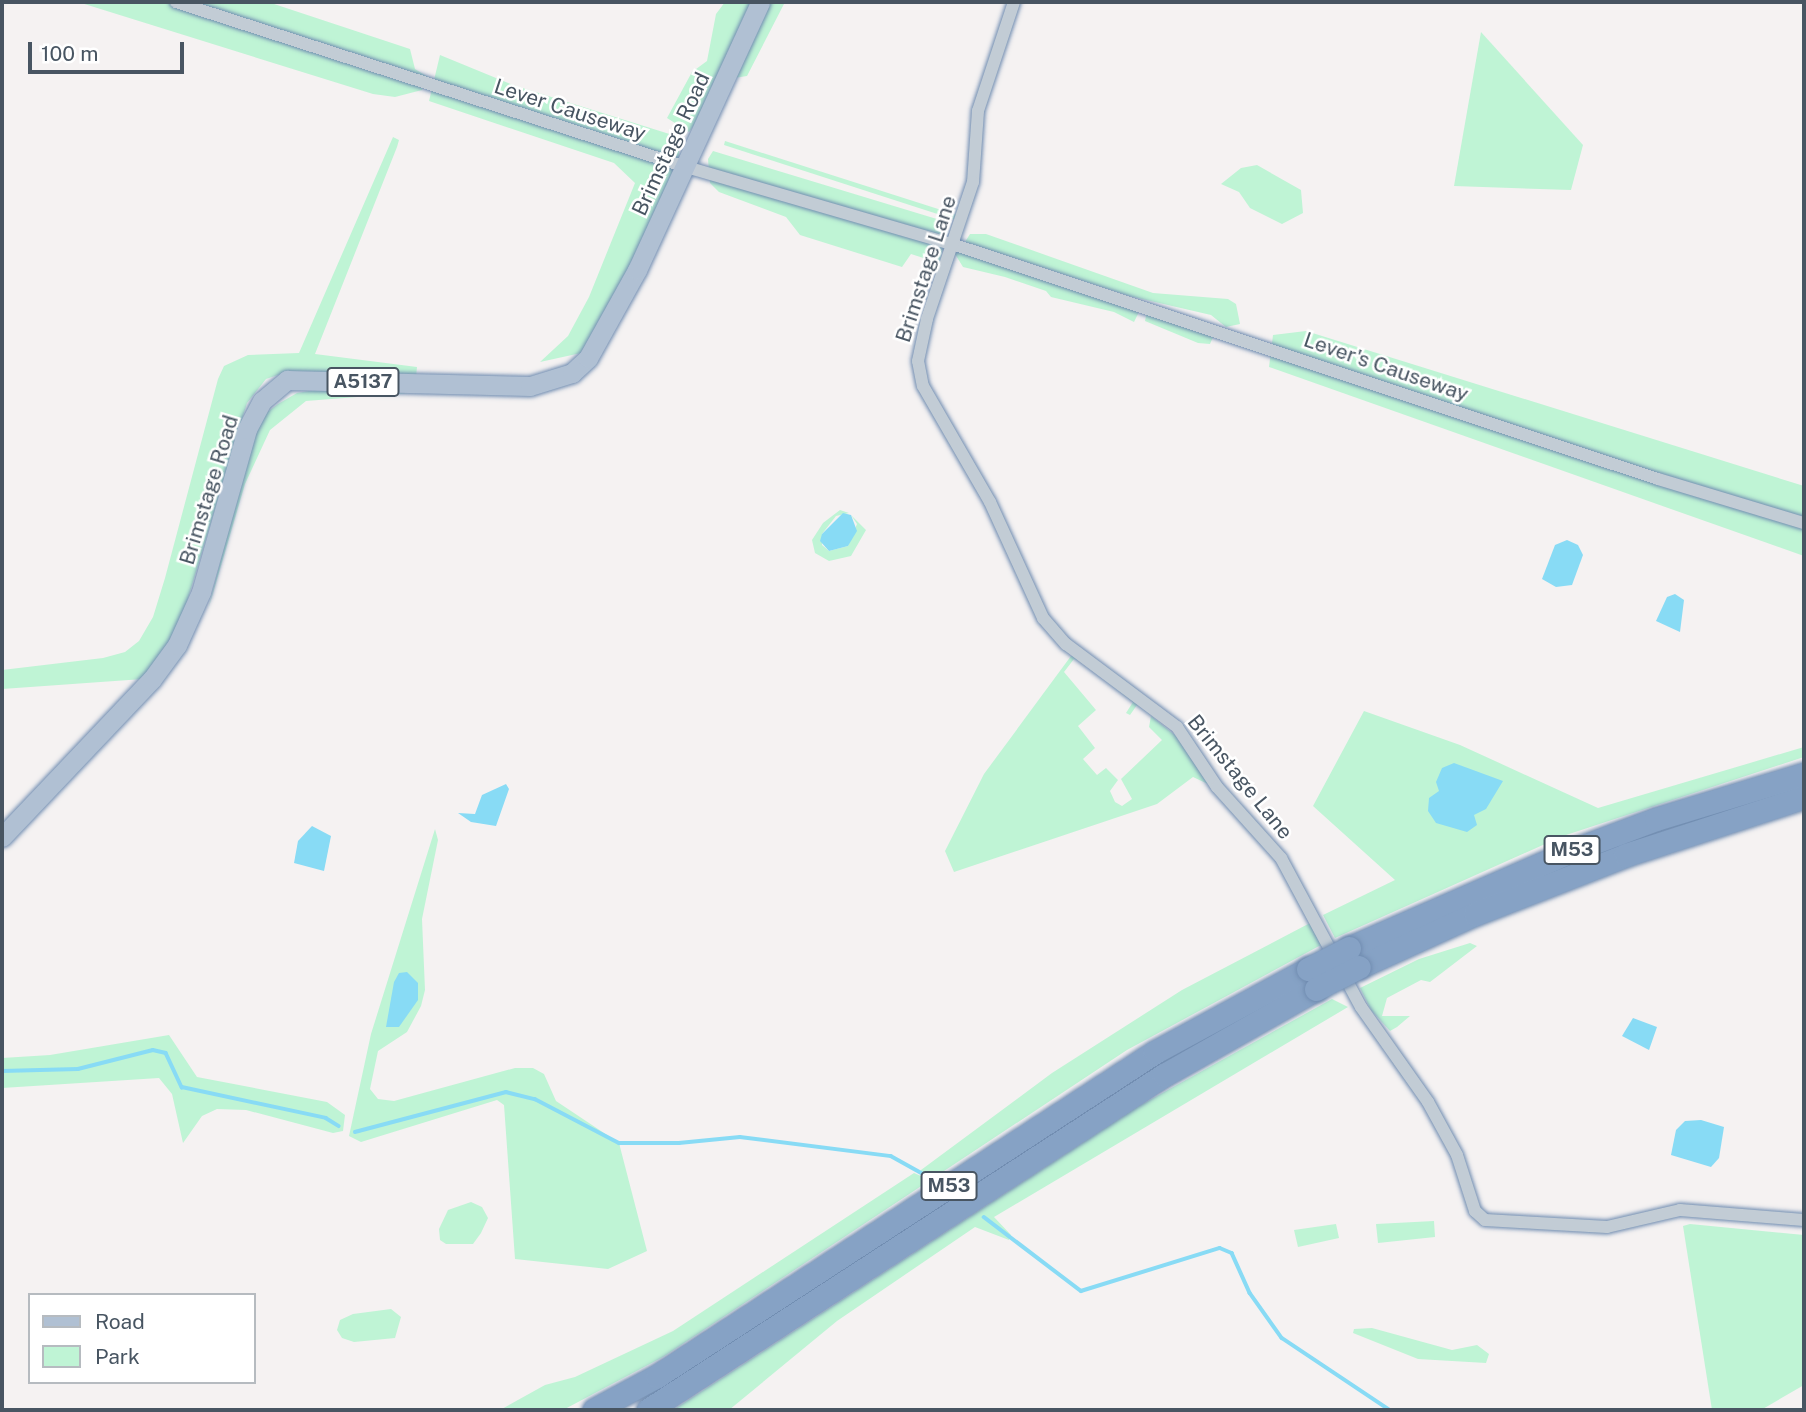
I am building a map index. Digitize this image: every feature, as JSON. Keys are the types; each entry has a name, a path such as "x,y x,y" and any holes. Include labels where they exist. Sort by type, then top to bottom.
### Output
{"highway":[{"name":"M53","path":"594,1410 657,1376 1155,1052 1312,979 1571,851 1656,819 1804,774"},
{"name":"M53","path":"1354,958 1626,855 1804,797"},
{"name":"M53","path":"648,1410 1312,979"}],"main road":[{"name":"Brimstage Road","path":"2,837 152,679 177,645 201,592 247,429 262,401 287,380 530,386 572,373 588,358 631,281 760,2"}],"street":[{"name":"Lever Causeway","path":"176,2 686,167 955,245"},
{"name":"Brimstage Lane","path":"1014,2 978,111 973,182 955,245 919,347 923,386 990,502 1043,618 1066,644 1177,727 1217,786 1281,858 1361,1007 1428,1102 1457,1155 1475,1211 1485,1220 1607,1227 1680,1210 1804,1220"},
{"name":"Lever's Causeway","path":"955,245 1658,480 1804,523"}],"green space":[{"path":"78,2 268,2 410,49 415,69 428,77 422,90 395,97 373,94"},
{"path":"725,2 785,2 747,76 728,79 689,132 667,118 692,72 707,61 716,14"},
{"path":"1481,32 1583,145 1571,190 1454,186"},
{"path":"440,55 513,85 679,137 679,155 646,239 581,353 540,362 568,336 589,297 635,183 614,163 429,101"},
{"path":"393,137 399,140 397,147 315,354 417,367 416,377 284,373 266,379 247,403 180,625 143,679 2,689 2,670 103,658 125,652 139,641 153,617 218,379 224,366 248,355 299,353"},
{"path":"725,141 957,215 956,220 724,145"},
{"path":"713,151 950,223 939,263 911,254 902,267 800,235 786,217 719,192 710,183 708,159"},
{"path":"1257,165 1301,190 1303,213 1282,224 1250,208 1239,192 1221,184 1241,168"},
{"path":"970,234 986,234 1153,293 1228,299 1236,304 1240,324 1226,327 1211,315 1129,296 965,242"},
{"path":"957,248 1138,309 1138,314 1134,322 1114,312 1051,297 1046,291 1005,277 963,267 955,254"},
{"path":"1147,311 1214,335 1210,344 1198,343 1145,321"},
{"path":"1306,331 1804,486 1804,556 1269,367 1273,335"},
{"path":"315,390 408,393 306,401 270,430 245,484 208,610 253,433 262,416 278,404 297,393"},
{"path":"840,510 849,513 836,516 822,534 822,545 829,551 848,546 857,524 851,515 866,530 851,556 829,561 815,553 812,540 823,523"},
{"path":"1071,656 1076,656 1145,709 1137,705 1130,715 1126,713 1133,702 1081,661 1074,659 1064,672 1096,710 1078,726 1095,748 1083,759 1097,775 1106,768 1118,780 1110,791 1115,802 1122,806 1132,799 1121,779 1162,740 1149,727 1151,716 1176,736 1208,784 1193,777 1157,804 954,872 945,851 984,774"},
{"path":"1364,711 1460,745 1598,808 1804,747 1804,757 1563,836 1335,938 1323,915 1395,880 1313,806"},
{"path":"435,829 438,840 422,919 425,990 421,1006 407,1032 378,1051 370,1089 378,1099 394,1101 515,1068 533,1068 544,1074 556,1101 619,1143 647,1251 608,1269 515,1259 504,1105 497,1100 361,1142 349,1136 371,1034"},
{"path":"1310,923 1321,945 1127,1050 663,1357 563,1410 500,1410 545,1385 575,1377 673,1331 914,1173 921,1176 921,1170 1052,1073 1182,990"},
{"path":"1470,943 1477,946 1430,982 1421,980 1387,998 1382,1016 1410,1016 1397,1027 1390,1031 1371,1010 1360,988 1419,959"},
{"path":"1332,999 1348,1007 994,1217 1011,1235 1009,1240 975,1227 837,1321 729,1410 673,1410 1139,1106"},
{"path":"169,1035 197,1077 327,1102 345,1115 343,1131 333,1133 246,1110 217,1109 202,1116 183,1143 172,1094 159,1078 2,1088 2,1058 50,1055"},
{"path":"471,1202 482,1207 488,1218 473,1244 446,1244 440,1240 439,1229 448,1210"},
{"path":"1434,1221 1435,1237 1378,1243 1376,1224"},
{"path":"1336,1224 1339,1238 1298,1247 1294,1230"},
{"path":"1690,1224 1804,1235 1804,1385 1761,1410 1712,1410 1683,1226"},
{"path":"391,1309 401,1317 395,1338 354,1342 342,1338 337,1330 340,1320 353,1314"},
{"path":"1372,1328 1452,1350 1477,1345 1489,1354 1486,1363 1418,1359 1353,1333 1354,1329"}],"water":[{"path":"843,513 851,515 857,531 848,546 829,551 820,541 822,534"},
{"path":"1567,540 1578,545 1583,555 1572,585 1556,587 1542,579 1555,545"},
{"path":"1675,594 1684,600 1680,632 1656,621 1667,597"},
{"path":"1454,763 1503,781 1486,809 1474,815 1477,825 1467,832 1436,823 1428,811 1429,798 1439,791 1436,782 1442,768"},
{"path":"506,784 509,789 496,826 471,822 458,813 475,814 482,795"},
{"path":"312,826 331,836 324,871 294,863 298,841"},
{"path":"407,972 418,983 418,1000 399,1027 386,1027 394,982 399,973"},
{"path":"1633,1018 1657,1027 1649,1050 1622,1036"},
{"path":"1701,1120 1724,1127 1719,1158 1711,1167 1671,1155 1676,1130 1685,1121"}],"waterway":[{"path":"2,1071 78,1069 153,1050 166,1053 182,1087 326,1118 339,1126"},
{"path":"355,1132 506,1092 535,1099 619,1143 679,1143 740,1137 891,1156 923,1174"},
{"path":"984,1217 1081,1291 1220,1248 1232,1253 1250,1293 1282,1338 1390,1410"}]}
